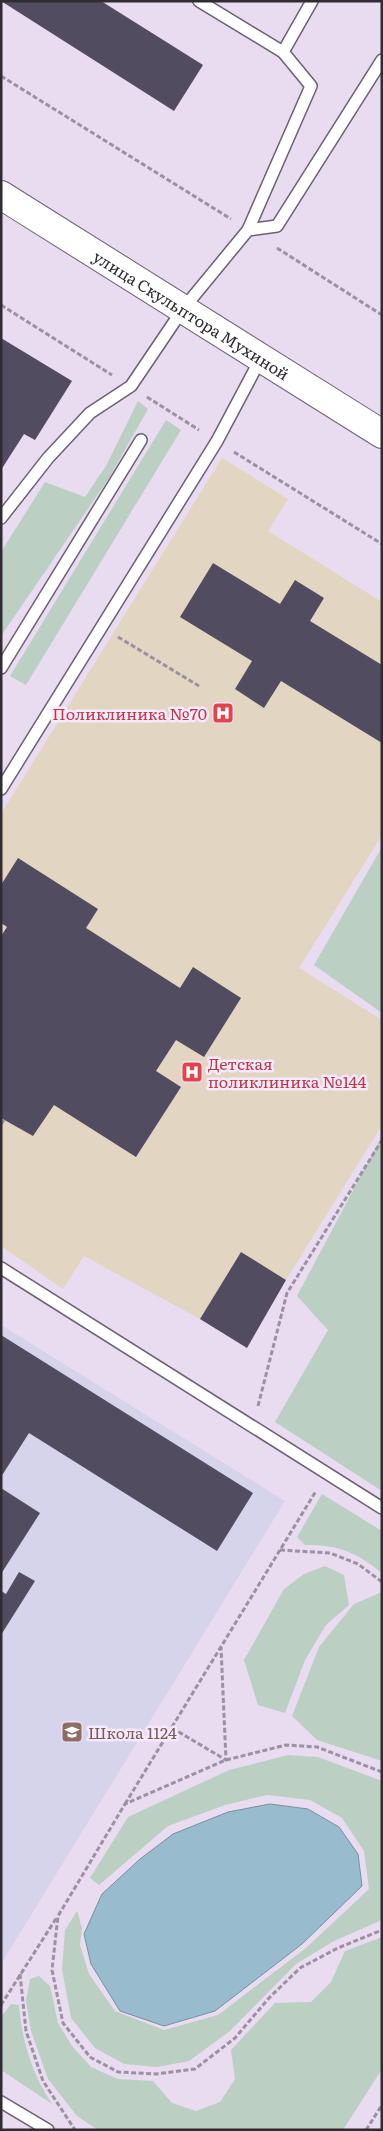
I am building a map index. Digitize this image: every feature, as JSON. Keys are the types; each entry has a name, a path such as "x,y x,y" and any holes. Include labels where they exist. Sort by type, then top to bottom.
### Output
{"street":[{"name":"улица Скульптора Мухиной","path":"1,195 382,434"}],"lane":[{"path":"1,518 48,458 90,413 131,386 183,309 248,230 311,86 283,52 199,1"},
{"path":"283,52 312,1"},
{"path":"248,230 277,226 382,60"},
{"path":"1,789 217,441 261,358"},
{"path":"1,668 141,440"},
{"path":"1,1268 382,1508"},
{"path":"1,2102 48,2130"}],"path":[{"path":"1,76 382,315"},
{"path":"1,305 382,544"},
{"path":"101,627 199,686"},
{"path":"1,1124 4,1120"},
{"path":"253,1427 287,1293 382,1140"},
{"path":"1,2005 58,1916 327,1474"},
{"path":"280,1550 330,1553 358,1564 382,1582"},
{"path":"220,1647 226,1760"},
{"path":"172,1728 226,1760"},
{"path":"125,1804 226,1760 286,1746 317,1747 382,1772"},
{"path":"58,1916 52,1970 63,2023 90,2057 118,2072 156,2074 195,2069 236,2038 269,1998 300,1968 338,1948 382,1930"},
{"path":"20,1974 26,2031 43,2081 75,2130"},
{"path":"366,2130 382,2105"}],"shaded area":[{"path":"222,458 288,499 268,531 382,602 382,835 299,968 382,1020 382,1125 286,1280 241,1252 200,1319 84,1256 63,1289 1,1246 1,814"},
{"name":"Школа 1124","path":"1,1325 285,1501 1,1964"},
{"path":"270,1804 308,1809 339,1827 358,1854 362,1886 302,1944 215,2011 164,2026 120,2011 91,1964 84,1934 102,1894 140,1859 173,1834 228,1812"}],"green space":[{"path":"138,401 148,409 109,478 1,636 1,552 45,482 85,497 106,466"},
{"path":"166,420 181,430 26,685 10,676"},
{"path":"382,847 382,1013 314,965"},
{"path":"382,1136 382,1491 275,1422 328,1330 297,1296"},
{"path":"322,1494 382,1531 382,1573 364,1560 346,1551 328,1546 305,1545 297,1537"},
{"path":"325,1566 344,1575 349,1605 326,1625 305,1660 285,1713 258,1705 244,1660 284,1589 304,1574"},
{"path":"382,1592 382,1761 317,1740 292,1716 319,1647 354,1604"},
{"path":"288,1755 318,1757 382,1781 382,1920 334,1941 296,1964 230,2031 189,2061 157,2067 124,2064 95,2048 71,2018 62,1969 65,1930 77,1911 82,1928 80,1945 89,1974 115,2011 164,2030 218,2015 306,1948 369,1889 364,1851 342,1818 310,1800 267,1795 225,1805 168,1826 99,1885 90,1878 128,1817 229,1770"},
{"path":"382,1937 382,2069 343,2130 98,2130 77,2116 48,2079 31,2031 26,2001 30,1979 39,1976 50,1986 58,2023 72,2046 91,2067 118,2079 153,2081 172,2103 196,2111 220,2102 235,2079 231,2050 275,2003 311,2002 331,1982 345,1951"},
{"path":"11,2004 19,2005 29,2057 39,2081 52,2104 1,2070 1,2017"}],"building":[{"path":"1,1 101,1 203,65 174,111"},
{"path":"1,338 72,381 35,440 24,434 1,470"},
{"path":"213,563 280,604 295,580 324,598 310,621 382,665 382,743 281,681 264,708 235,689 252,661 180,617"},
{"path":"18,858 98,909 86,928 180,988 193,967 241,998 204,1057 176,1040 156,1071 181,1087 136,1157 54,1105 33,1136 1,1118 1,936 7,927 1,923 1,885"},
{"path":"241,1252 286,1280 247,1348 200,1319"},
{"path":"1,1335 253,1493 217,1551 29,1433 1,1477"},
{"path":"1,1488 40,1513 1,1574"},
{"path":"19,1572 35,1581 1,1635 1,1591 6,1594"}],"place":[{"name":"Поликлиника №70","path":"223,713"},
{"name":"Детская поликлиника №144","path":"192,1072"},
{"name":"Школа 1124","path":"72,1732"}]}
